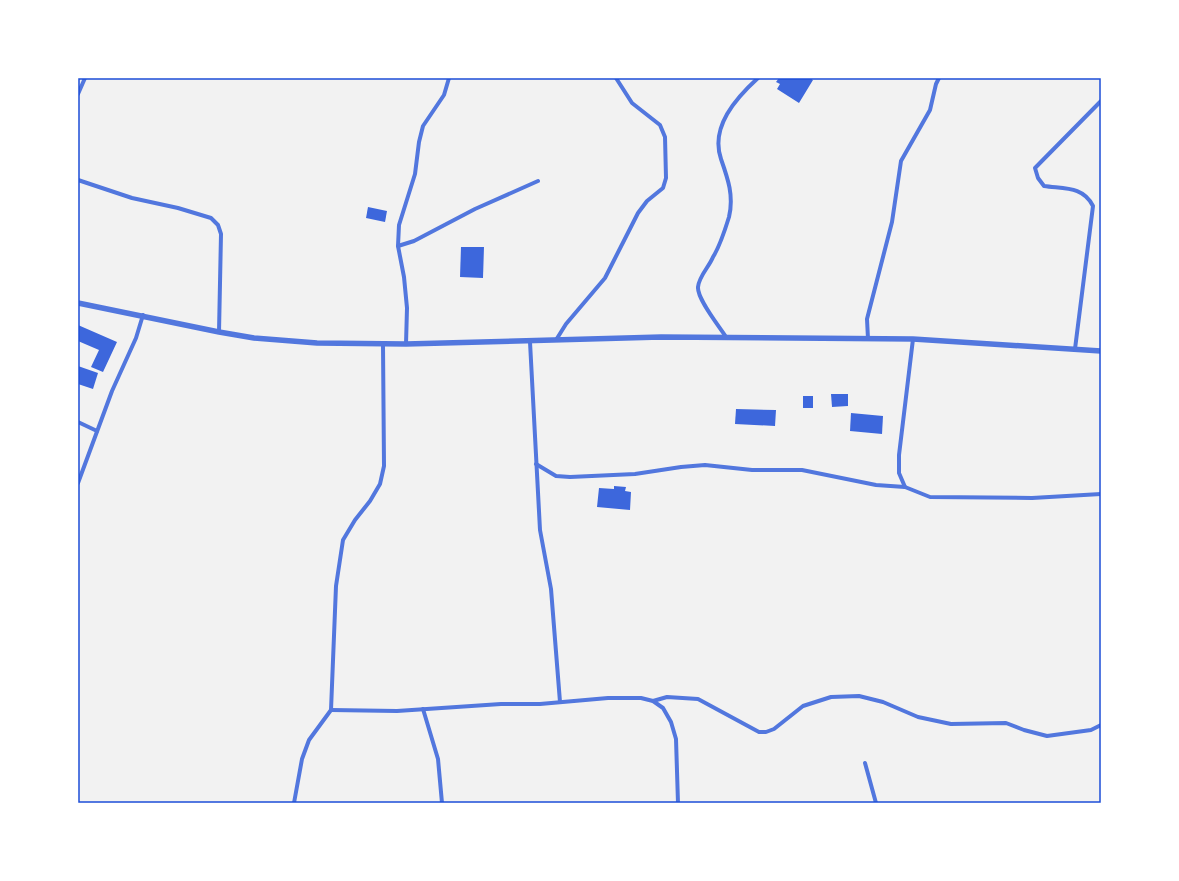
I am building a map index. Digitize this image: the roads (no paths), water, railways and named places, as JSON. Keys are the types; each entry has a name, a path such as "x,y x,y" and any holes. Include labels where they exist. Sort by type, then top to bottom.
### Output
{"street":[{"path":"78,94 85,78"},
{"path":"406,344 406,294 398,246 399,225 415,174 419,142 423,126 444,95 448,78"},
{"path":"556,340 566,324 605,278 638,213 647,201 663,188 666,178 665,137 660,125 632,103 616,78"},
{"path":"726,337 700,296 698,287 702,276 714,257 728,219 732,203 727,174 720,158 717,142 718,130 738,98 752,80 758,78"},
{"path":"868,339 867,320 892,222 901,161 930,110 936,84 939,78"},
{"path":"1075,349 1093,206 1090,200 1080,191 1044,186 1038,178 1035,168 1101,101"},
{"path":"78,180 132,198 178,208 211,218 218,225 221,234 219,332"},
{"path":"398,246 414,241 475,209 538,182"},
{"path":"78,303 254,338 317,343 406,344 530,342 661,337 726,337 913,339 1101,351"},
{"path":"78,483 97,431 136,338 143,315"},
{"path":"905,488 900,473 899,455 913,339"},
{"path":"530,342 540,530 551,589 560,702"},
{"path":"294,803 302,759 309,740 331,710 336,586 343,540 380,484 384,466 383,344"},
{"path":"78,422 97,431"},
{"path":"536,464 556,476 570,477 635,474 681,467 704,466 752,470 802,470 876,486 905,488 930,497 1032,498 1101,494"},
{"path":"653,701 667,697 698,699 759,732 766,732 774,729 803,706 831,697 859,696 883,702 918,717 951,724 1006,722 1024,730 1047,736 1091,730 1101,725"},
{"path":"331,710 374,712 501,704 540,704 608,698 640,698 653,701 663,708 671,722 676,739 678,803"},
{"path":"423,709 438,759 442,803"},
{"path":"865,763 876,803"}]}
